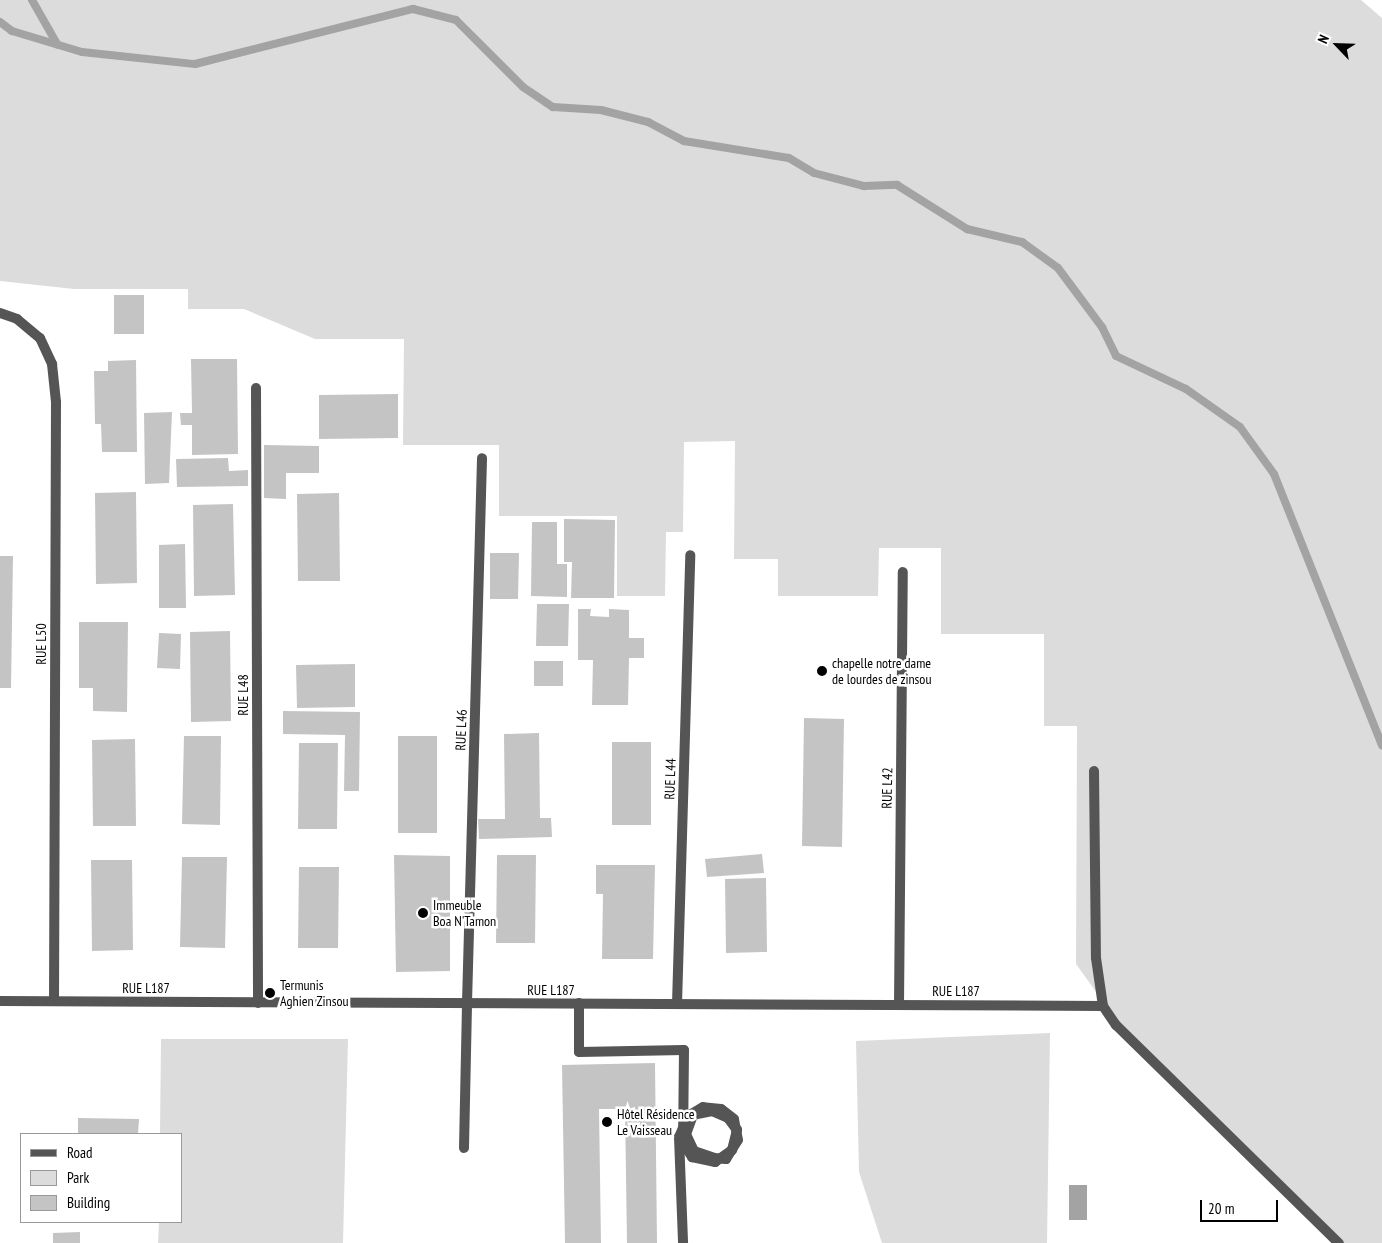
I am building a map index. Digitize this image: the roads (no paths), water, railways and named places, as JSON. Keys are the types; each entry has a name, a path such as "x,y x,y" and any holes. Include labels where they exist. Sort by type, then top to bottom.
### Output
{"street":[{"name":"RUE L50","path":"0,313 17,319 40,338 52,364 56,402 54,1001"},
{"name":"RUE L48","path":"256,388 258,1003"},
{"name":"RUE L46","path":"464,1148 482,458"},
{"name":"RUE L44","path":"677,1004 690,555"},
{"name":"RUE L42","path":"898,1005 903,572"},
{"path":"1094,771 1096,958 1103,1006 1116,1025 1339,1243"},
{"name":"RUE L187","path":"0,1001 1103,1006"},
{"path":"579,1004 579,1052 684,1050 683,1105 683,1124 683,1133 683,1143 692,1157 714,1162 720,1158 726,1154 732,1150 734,1144 736,1137 737,1130 732,1124 728,1118 712,1111 693,1115 686,1134 694,1151 714,1158 720,1158 726,1158 730,1152 734,1146 738,1140 736,1133 735,1126 734,1119 721,1109 703,1107 688,1116 685,1123 682,1130 679,1137 683,1243"}],"waterway":[{"path":"32,0 57,44"},
{"path":"0,22 12,31 82,52 195,64 413,9 456,20 523,87 553,107 601,110 648,122 684,141 789,158 814,173 864,186 897,185 967,229 1022,242 1058,268 1102,327 1116,356 1186,389 1240,427 1274,474 1382,745"}],"place":[{"name":"chapelle notre dame de lourdes de zinsou","path":"822,671"},
{"name":"Immeuble Boa N'Tamon","path":"423,913"},
{"name":"Termunis Aghien Zinsou","path":"270,993"},
{"name":"Hôtel Résidence Le Vaisseau","path":"607,1122"}]}
